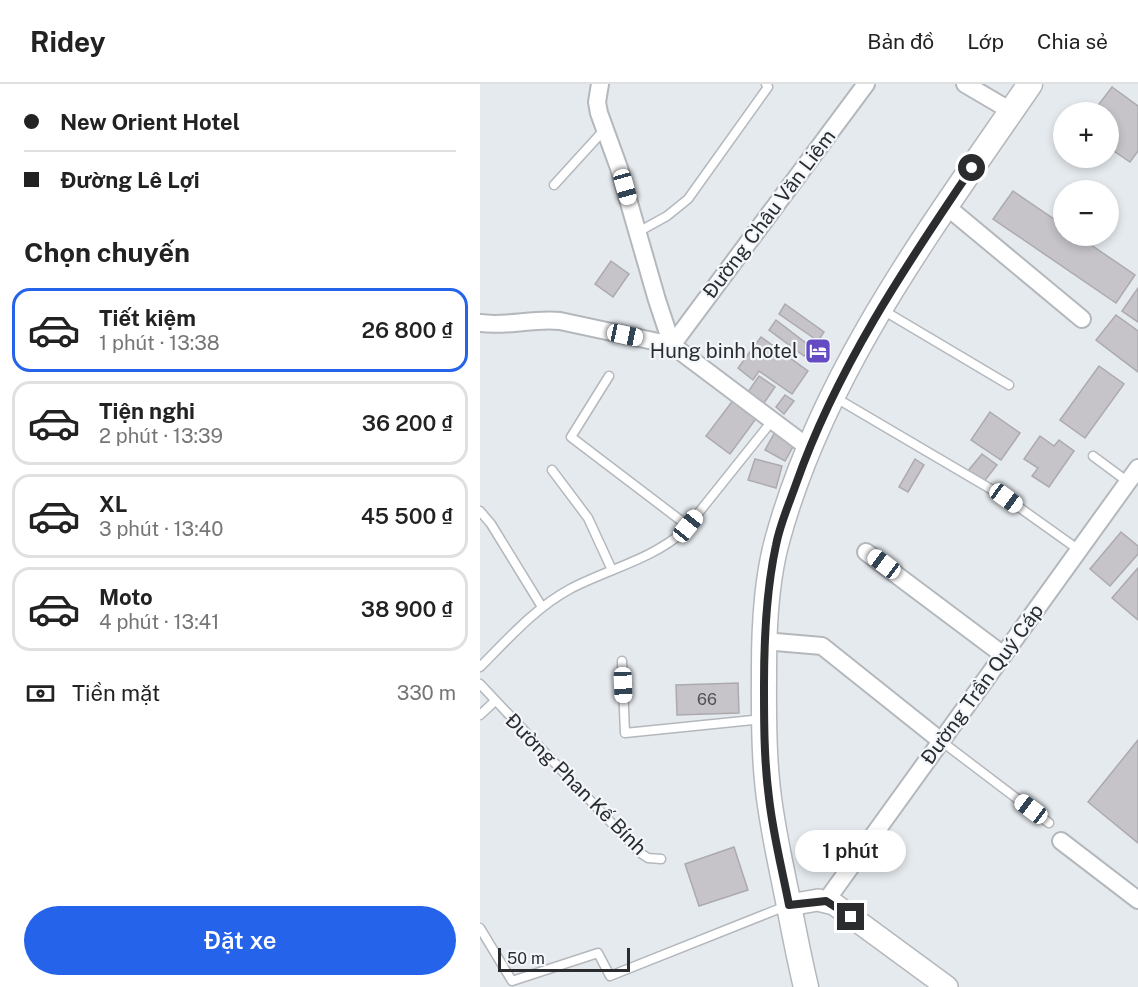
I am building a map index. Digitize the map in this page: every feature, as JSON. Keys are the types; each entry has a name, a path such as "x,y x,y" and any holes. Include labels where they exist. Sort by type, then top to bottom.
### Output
{"main road":[{"path":"806,987 769,801 764,719 764,641 768,591 777,542 809,448 832,396 881,309 946,207 1030,84"}],"street":[{"path":"600,84 597,102 672,345"},
{"name":"Đường Châu Văn Liêm","path":"672,345 866,84"},
{"path":"965,84 1011,111"},
{"path":"946,207 1082,319"},
{"path":"480,323 560,321 672,345 809,448"},
{"name":"Đường Trần Quý Cáp","path":"826,901 1138,468"},
{"path":"866,552 1002,654"},
{"path":"764,641 822,646 941,741"},
{"path":"1061,841 1138,900"},
{"path":"789,905 826,901 834,904 947,987"}],"lane":[{"path":"638,232 679,208 697,189 768,87 766,84"},
{"path":"554,185 605,129"},
{"path":"881,309 1010,385"},
{"path":"609,376 571,437 688,526"},
{"path":"832,396 1006,498 1078,550"},
{"path":"480,667 542,607 571,589 671,542 688,526 772,421"},
{"path":"1093,456 1128,482"},
{"path":"552,470 588,518 612,570"},
{"path":"480,511 491,524 542,607"},
{"path":"622,661 625,733 764,719"},
{"name":"Đường Phan Kế Bính","path":"480,684 639,852 648,858 661,859"},
{"name":"Đường Phan Kế Bính","path":"480,715 495,701"},
{"path":"941,741 1049,823"},
{"path":"480,928 512,981 598,953 610,976 789,905"}],"building":[{"path":"1112,87 1138,106 1138,151 1130,162 1119,154 1119,102 1101,102"},
{"path":"1013,191 1053,218 1053,246 1093,246 1135,275 1116,303 993,219"},
{"path":"611,261 629,274 613,297 595,284"},
{"path":"1138,288 1138,322 1122,311"},
{"path":"785,304 824,332 818,341 779,314"},
{"path":"1116,315 1138,331 1138,372 1096,340"},
{"path":"776,320 811,347 804,356 769,330"},
{"path":"761,337 808,371 792,394 759,371 753,380 738,368"},
{"path":"1099,366 1124,384 1085,438 1060,420"},
{"path":"759,376 775,387 764,403 748,392"},
{"path":"785,395 794,401 784,414 776,407"},
{"path":"734,399 758,416 730,454 706,436"},
{"path":"990,412 1020,433 1001,460 971,440"},
{"path":"775,432 795,443 785,461 765,450"},
{"path":"1040,436 1054,446 1059,440 1074,451 1049,487 1032,476 1038,468 1024,459"},
{"path":"982,454 997,465 982,484 967,472"},
{"path":"755,459 782,466 776,488 748,480"},
{"path":"915,459 924,465 908,492 899,487"},
{"path":"1121,532 1138,546 1138,554 1110,586 1090,569"},
{"path":"1138,568 1138,620 1112,598"},
{"path":"738,683 739,713 677,715 676,685"},
{"path":"1138,740 1138,843 1088,802"},
{"path":"734,847 748,890 699,906 685,864"}],"place":[{"name":"Hung binh hotel","path":"818,351"}],"route":[{"path":"851,917 826,901 818,900 789,905 775,838 767,780 764,735 764,641 768,591 777,542 793,492 832,396 925,237 972,168"}]}
